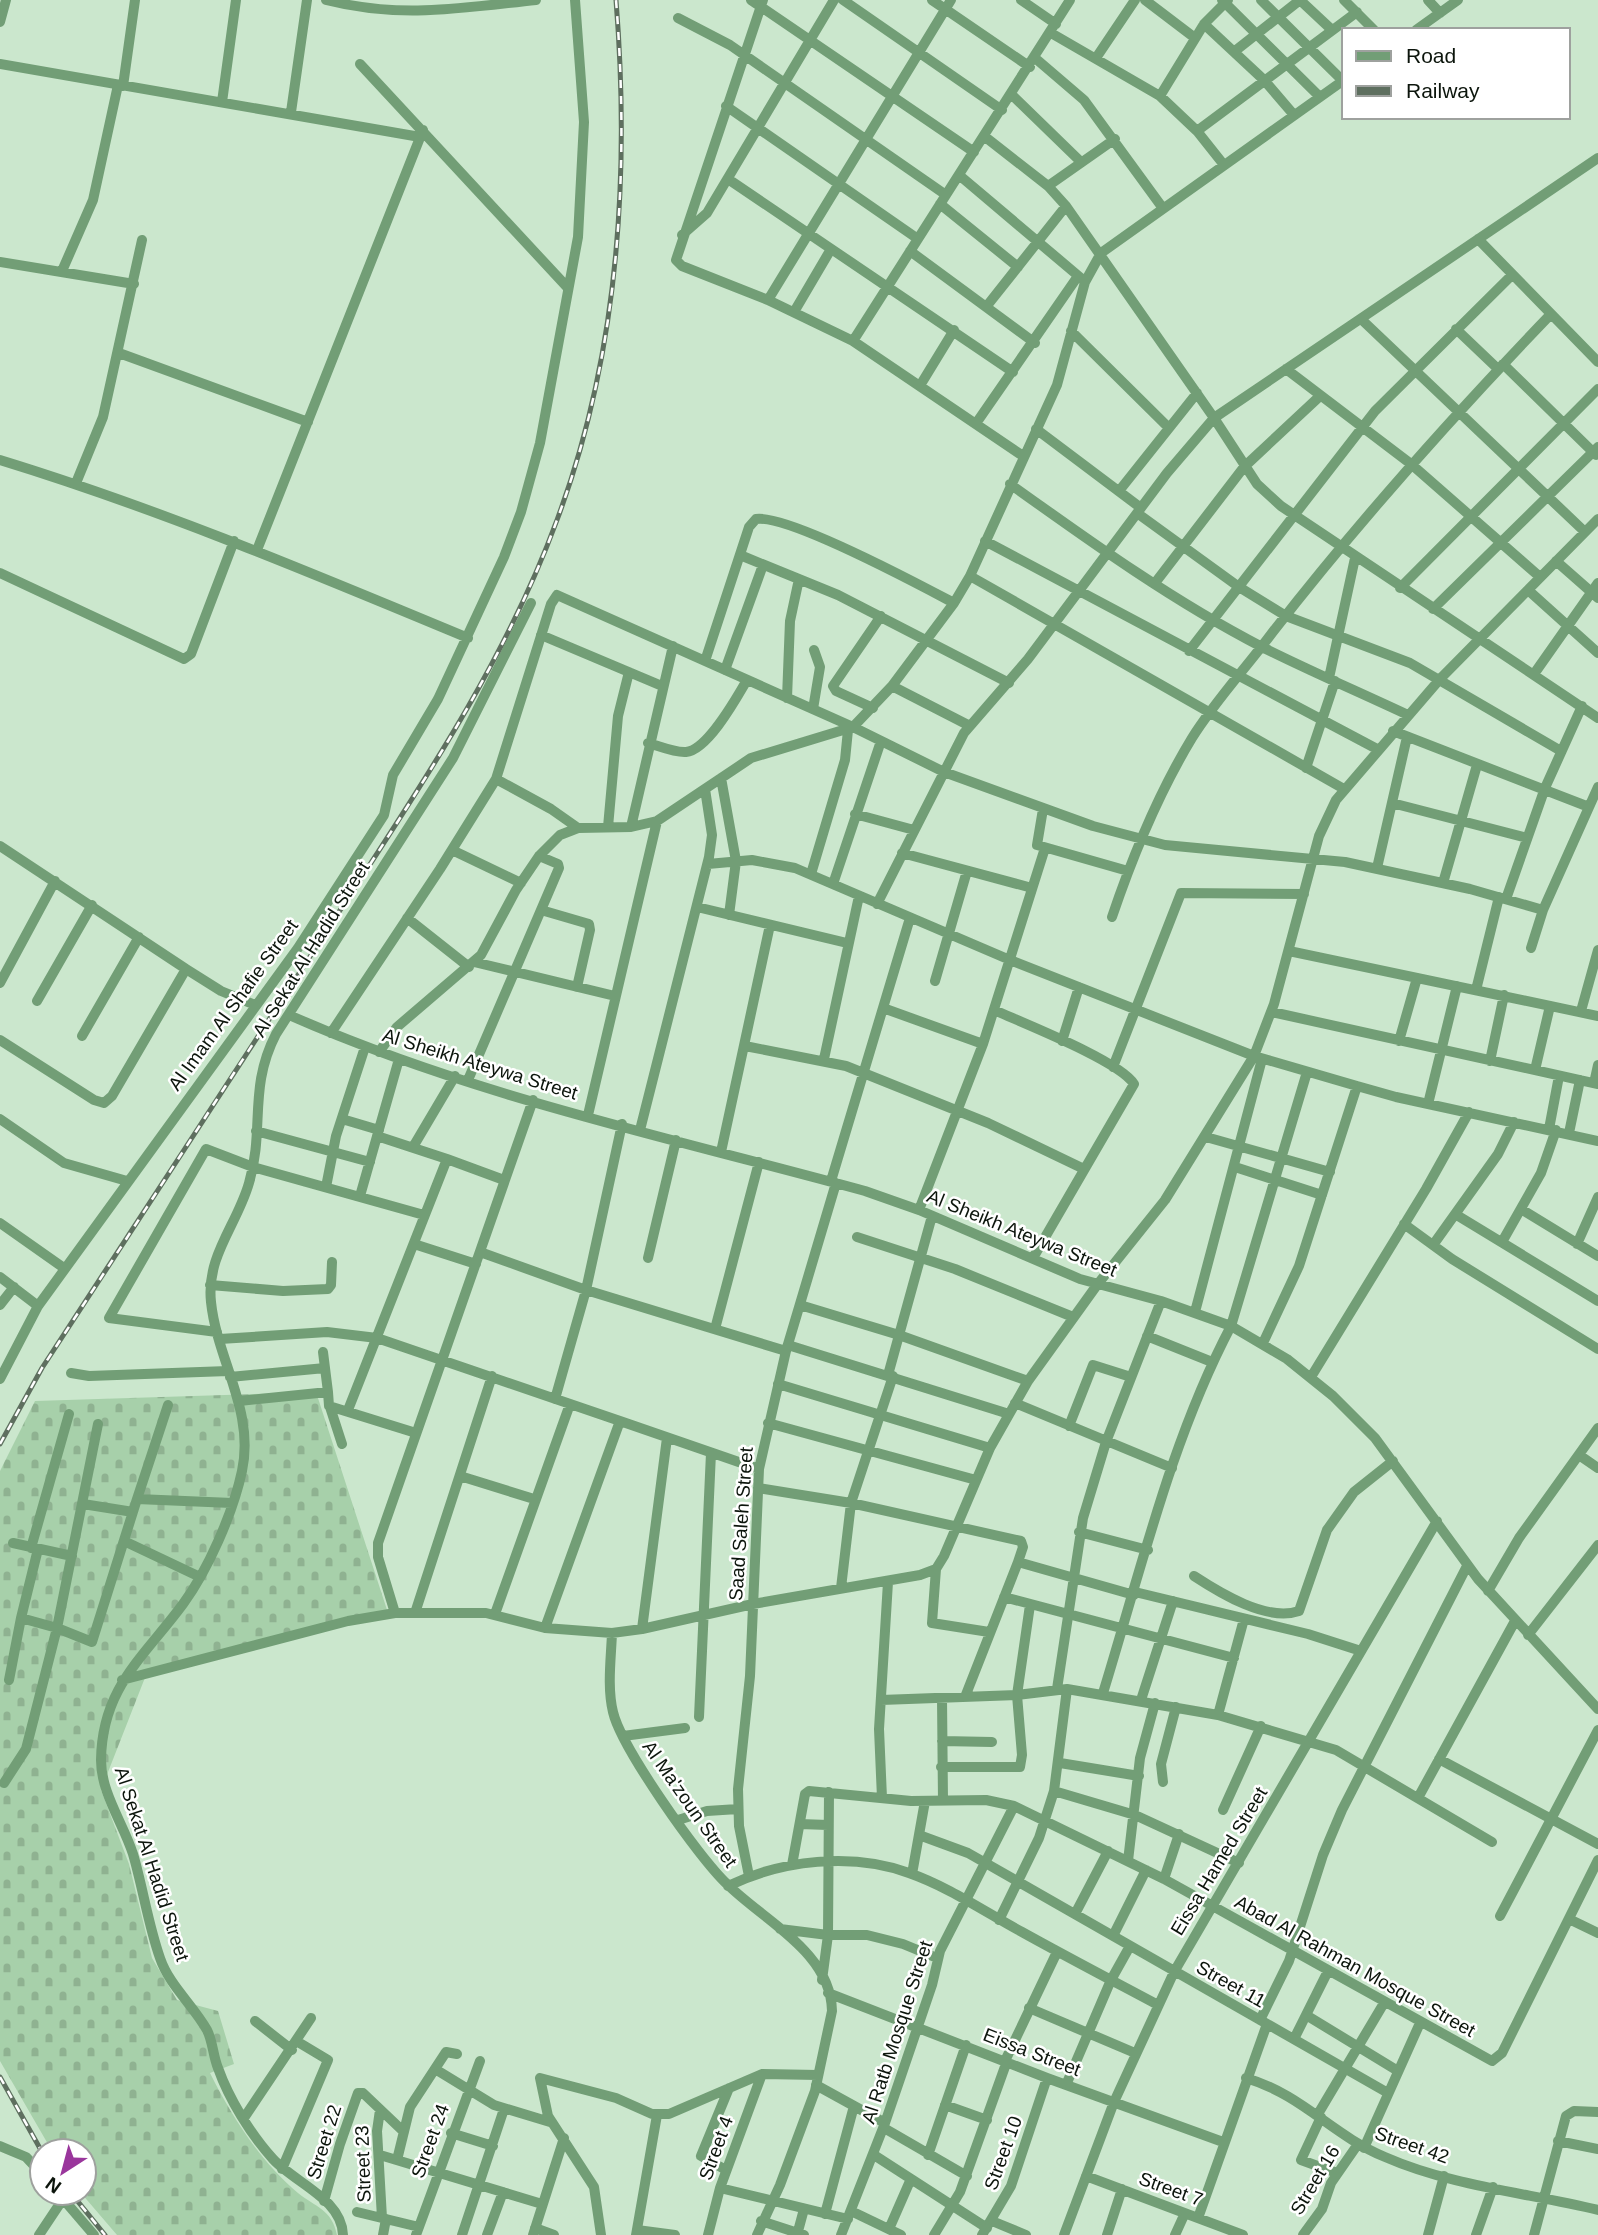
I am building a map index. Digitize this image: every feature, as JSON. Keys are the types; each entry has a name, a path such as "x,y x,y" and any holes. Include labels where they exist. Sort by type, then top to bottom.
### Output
{"street":[{"path":"0,22 6,0"},
{"path":"62,271 93,200 121,86 135,0"},
{"path":"222,102 236,0"},
{"path":"291,112 307,0"},
{"path":"326,0 374,11 408,12 536,0"},
{"name":"Al Imam Al Shafie Street","path":"0,1379 38,1306 298,948 384,815 393,775 435,705 468,638 513,534 528,489 579,225 584,145 575,0"},
{"path":"682,235 701,221 834,0"},
{"path":"843,0 1002,110"},
{"path":"932,0 949,5 1076,92 1115,139 1162,207"},
{"path":"1021,0 1053,29 1160,96 1197,131 1224,164"},
{"path":"853,341 1070,0"},
{"path":"1096,58 1135,0"},
{"path":"1145,0 1195,38"},
{"path":"1261,0 1342,78"},
{"path":"1235,51 1300,0 1332,30"},
{"path":"1345,0 1372,28"},
{"path":"1428,0 1440,13"},
{"path":"1419,28 1458,0"},
{"path":"974,152 759,1 744,55 676,255 678,264 768,299 853,341 921,384 1023,456"},
{"path":"1160,96 1204,24 1225,1 1320,97"},
{"path":"768,299 949,5"},
{"path":"1197,131 1357,12"},
{"path":"678,18 744,55 866,140 943,199 1018,267"},
{"path":"1204,24 1264,80 1294,115"},
{"path":"0,64 422,134"},
{"path":"360,64 422,134 568,288"},
{"path":"977,422 1101,253 1342,81"},
{"path":"1012,95 1081,162"},
{"path":"726,106 918,239"},
{"path":"257,550 422,134"},
{"path":"984,136 1048,186 1066,206 1197,393 1244,467 1268,495 1339,548 1590,712"},
{"path":"1048,186 1115,139"},
{"path":"877,904 970,726 1009,683 1139,510 1214,418 1598,158"},
{"path":"959,175 1082,279"},
{"path":"728,179 1013,372"},
{"path":"986,307 1066,206"},
{"path":"1478,239 1598,362"},
{"path":"76,483 103,417 142,240"},
{"path":"794,312 831,249"},
{"path":"910,251 1035,343"},
{"path":"0,262 134,284"},
{"path":"1189,651 1361,428 1413,370 1512,275"},
{"path":"379,1052 397,1027 472,965 488,944 521,883 540,856 560,835 578,828 631,827 657,821 760,754 850,728 873,708 927,642 970,576 1057,385 1082,279"},
{"path":"1112,917 1141,840 1175,769 1208,714 1339,548 1457,412 1550,314"},
{"path":"1361,319 1585,532"},
{"path":"1433,609 1547,496 1596,452 1455,329"},
{"path":"921,384 954,330"},
{"path":"1071,331 1169,428"},
{"path":"119,353 308,422"},
{"path":"1286,369 1412,464 1473,515 1540,577"},
{"path":"1400,588 1598,390"},
{"path":"1119,491 1197,393"},
{"path":"1155,583 1244,467 1320,396"},
{"path":"1036,429 1119,491 1183,547 1286,616 1410,663 1561,751"},
{"path":"0,460 76,483 234,541 468,638"},
{"path":"1010,484 1106,554 1214,620 1262,647 1408,715"},
{"path":"705,661 752,522 768,518 877,563 954,603"},
{"path":"1195,1312 1241,1146 1258,1057 1325,822 1344,789 1393,731 1478,638 1598,519"},
{"path":"0,573 180,658 186,658 191,654 234,541"},
{"path":"985,541 1377,749"},
{"path":"740,555 800,579 881,617 1009,683"},
{"path":"1306,768 1332,679 1338,635 1356,558"},
{"path":"1534,674 1567,625 1596,591 1556,561"},
{"path":"725,670 763,565"},
{"path":"970,576 1208,714 1344,789"},
{"path":"787,698 790,621 800,579"},
{"path":"1528,590 1598,653"},
{"path":"331,1033 496,779 552,599 557,595 813,709 944,772 1043,809 1141,840 1205,850 1314,857 1443,883 1544,910"},
{"name":"Al Sekat Al Hadid Street","path":"342,2235 338,2214 282,2169 261,2145 219,2071 209,2032 160,1958 133,1854 104,1782 101,1758 106,1724 122,1680 182,1606 200,1577 233,1503 245,1449 239,1401 218,1336 210,1285 218,1250 241,1206 253,1167 256,1097 262,1064 289,1015 453,758 531,603"},
{"path":"873,708 836,691 833,686 881,617"},
{"path":"541,635 662,687"},
{"path":"631,827 648,743 673,646"},
{"path":"813,709 820,667 814,650"},
{"path":"608,827 616,733 629,672"},
{"path":"648,743 687,752 695,748 715,730 747,680"},
{"path":"892,686 970,726"},
{"path":"1476,990 1502,898 1545,788 1561,751 1598,700"},
{"path":"811,874 845,760 850,728"},
{"path":"1393,731 1589,807"},
{"path":"1377,868 1407,737"},
{"path":"833,884 881,741"},
{"path":"1443,883 1477,765"},
{"path":"721,778 736,861 729,915"},
{"path":"496,779 551,809 578,828"},
{"path":"1531,948 1544,910 1598,788"},
{"path":"640,1130 708,864 712,835 705,789"},
{"path":"1392,803 1527,838"},
{"path":"1043,809 1035,842 1045,848 1128,872"},
{"path":"855,814 914,830"},
{"path":"588,1115 657,821"},
{"path":"0,846 221,991 255,1006"},
{"path":"919,1210 984,1044 1045,848"},
{"path":"452,850 521,883"},
{"path":"902,853 1032,888"},
{"path":"468,1080 559,868 558,864 540,856"},
{"path":"708,864 736,861 778,863 811,874 1010,960 1258,1057 1428,1104 1598,1141"},
{"path":"935,981 967,871"},
{"path":"0,983 55,881"},
{"path":"1113,1067 1181,893 1304,894"},
{"path":"824,1059 859,896"},
{"path":"37,1002 92,905"},
{"path":"697,907 847,943"},
{"path":"541,910 589,924 590,930 577,987"},
{"path":"408,918 472,965 615,996"},
{"name":"Saad Saleh Street","path":"749,1876 737,1809 751,1676 760,1469 768,1423 787,1348 862,1073 910,918"},
{"path":"721,1152 770,925"},
{"path":"82,1037 139,937"},
{"path":"1581,1011 1598,950"},
{"path":"1289,951 1598,1016"},
{"path":"0,1040 94,1100 104,1103 112,1096 186,969"},
{"path":"1399,1041 1417,978"},
{"path":"1428,1104 1457,986"},
{"path":"1062,1041 1079,987"},
{"path":"1490,1061 1504,995"},
{"path":"1535,1070 1550,1006"},
{"path":"883,1008 984,1044"},
{"path":"994,1010 1113,1067 1131,1079 1134,1087 1033,1258"},
{"path":"1272,1012 1596,1084 1598,1065"},
{"name":"Al Sheikh Ateywa Street","path":"289,1015 400,1059 533,1100 834,1182 919,1210 1097,1285 1161,1301 1231,1326 1263,1343 1311,1377 1355,1416 1393,1461 1467,1566 1598,1709"},
{"path":"745,1046 824,1059 958,1110 1084,1169"},
{"path":"326,1187 333,1151 365,1047"},
{"path":"989,1632 937,1627 932,1623 936,1569 958,1525 990,1448 1028,1381 1097,1285 1165,1200 1258,1057"},
{"path":"360,1196 400,1059"},
{"path":"1103,1693 1172,1468 1212,1363 1231,1326 1284,1158 1307,1072"},
{"path":"413,1147 455,1076"},
{"path":"1502,1242 1546,1161 1559,1076"},
{"path":"1569,1133 1580,1080"},
{"path":"1263,1343 1293,1281 1357,1086"},
{"path":"395,1613 377,1557 378,1543 533,1100"},
{"path":"1311,1377 1469,1112"},
{"path":"0,1119 64,1163 127,1181"},
{"path":"342,1119 504,1180"},
{"path":"1433,1245 1498,1154 1514,1122"},
{"path":"555,1399 586,1290 622,1124"},
{"path":"256,1131 370,1162"},
{"path":"1206,1137 1329,1172"},
{"path":"648,1258 676,1140"},
{"path":"424,1215 253,1167 206,1149 110,1314 113,1321 218,1336 327,1332 377,1338 760,1469"},
{"path":"348,1410 447,1159"},
{"path":"715,1329 759,1162"},
{"path":"1235,1167 1322,1195"},
{"path":"1577,1244 1596,1205"},
{"path":"1521,1209 1598,1256"},
{"path":"1455,1214 1598,1301"},
{"path":"841,1588 851,1503 881,1414 899,1335 932,1216"},
{"path":"0,1223 64,1268"},
{"path":"1404,1224 1598,1349"},
{"path":"858,1237 921,1258 1073,1317"},
{"path":"414,1244 476,1264"},
{"path":"480,1252 586,1290 715,1329 891,1376 1009,1414"},
{"path":"210,1285 284,1291 328,1289 331,1286 332,1262"},
{"path":"0,1277 38,1306"},
{"path":"0,1305 14,1287"},
{"path":"999,1920 1046,1820 1060,1763 1068,1615 1079,1532 1106,1442 1161,1301"},
{"path":"800,1305 899,1335 1028,1381"},
{"path":"1147,1336 1212,1363"},
{"path":"323,1352 330,1407 342,1444"},
{"path":"1069,1426 1093,1365 1130,1377"},
{"path":"71,1373 89,1376 229,1374 324,1367"},
{"path":"415,1612 492,1376"},
{"path":"778,1384 990,1448"},
{"path":"239,1401 328,1392"},
{"path":"1015,1403 1172,1468"},
{"path":"495,1614 570,1404"},
{"path":"21,1619 57,1628 92,1642 168,1405"},
{"path":"330,1407 348,1410 416,1433"},
{"path":"9,1680 35,1548 69,1414"},
{"path":"545,1628 620,1421"},
{"path":"768,1423 976,1480"},
{"path":"4,1783 26,1749 57,1628 98,1424"},
{"path":"1488,1591 1518,1538 1598,1428"},
{"path":"642,1629 667,1437"},
{"path":"699,1717 701,1616 710,1453"},
{"path":"1579,1455 1598,1468"},
{"path":"1194,1576 1245,1604 1276,1612 1299,1611 1327,1530 1354,1492 1393,1461"},
{"path":"460,1476 534,1499"},
{"path":"758,1488 851,1503 1021,1541 1023,1547 1018,1562 965,1697"},
{"path":"137,1499 233,1503"},
{"path":"83,1504 133,1511"},
{"name":"Eissa Hamed Street","path":"1065,2235 1114,2102 1174,1972 1437,1521"},
{"path":"1079,1532 1148,1550"},
{"path":"124,1541 200,1577"},
{"path":"13,1543 72,1556"},
{"path":"1528,1635 1598,1545"},
{"path":"1018,1562 1072,1579 1308,1634 1361,1651"},
{"path":"1198,2218 1263,2022 1292,1951 1322,1855 1364,1766 1467,1566"},
{"path":"122,1680 336,1624 395,1613 495,1614 545,1628 612,1633 642,1629 753,1604 888,1582 936,1569"},
{"path":"882,1798 879,1745 888,1582"},
{"path":"1004,1597 1234,1658"},
{"path":"1141,1700 1173,1601"},
{"path":"942,1767 1020,1767 1022,1755 1017,1695 1030,1605"},
{"path":"1218,1716 1244,1619"},
{"path":"1419,1797 1515,1621"},
{"name":"Al Ma'zoun Street","path":"612,1633 610,1692 617,1725 623,1736 678,1820 728,1886 809,1955 828,1993 832,2011 818,2080 780,2185 761,2221 757,2235"},
{"path":"881,1700 1017,1695 1062,1689 1103,1693 1218,1716 1261,1726 1336,1751 1492,1842"},
{"path":"942,1698 943,1801"},
{"path":"1128,1861 1144,1741 1155,1703"},
{"path":"1163,1782 1161,1765 1176,1707"},
{"path":"1223,1810 1261,1726"},
{"path":"623,1736 685,1728"},
{"path":"1500,1916 1598,1730"},
{"path":"942,1741 992,1742"},
{"path":"1439,1759 1598,1844"},
{"path":"1060,1763 1139,1776"},
{"name":"Abad Al Rahman Mosque Street","path":"800,1825 805,1794 809,1791 925,1801 986,1800 1014,1806 1164,1879 1487,2061 1499,2057 1569,1919"},
{"path":"1054,1791 1135,1815 1239,1863"},
{"path":"822,1980 828,1936 826,1862 829,1792"},
{"path":"912,1874 925,1801"},
{"name":"Al Ratb Mosque Street","path":"841,2235 885,2125 937,1958 1014,1806"},
{"path":"678,1820 707,1811 737,1809"},
{"path":"792,1865 800,1825 828,1825"},
{"path":"1164,1879 1179,1834"},
{"name":"Street 11","path":"919,1835 956,1847 1019,1881 1388,2093"},
{"path":"1075,1914 1108,1850"},
{"path":"1598,1860 1569,1919 1598,1933"},
{"path":"728,1886 749,1876 792,1865 826,1862 872,1864 912,1874 1158,2005"},
{"path":"1113,1936 1146,1870"},
{"path":"779,1929 828,1936 880,1937 937,1958"},
{"path":"1066,2085 1111,1980 1130,1946"},
{"path":"934,2235 967,2176 1006,2061 1057,1952"},
{"path":"1294,2039 1328,1972"},
{"name":"Eissa Street","path":"828,1993 1046,2078 1223,2142"},
{"path":"1337,2173 1301,2160 1345,2068 1384,2003"},
{"path":"1029,2008 1135,2053"},
{"path":"1306,2015 1398,2071"},
{"path":"244,2118 312,2018"},
{"path":"256,2021 295,2046 328,2060 282,2169"},
{"name":"Street 16","path":"1303,2235 1322,2209 1337,2173 1361,2146 1420,2023"},
{"path":"928,2155 966,2045"},
{"path":"397,2160 411,2107 446,2052 457,2054"},
{"name":"Street 24","path":"418,2231 451,2133 480,2060"},
{"path":"435,2069 467,2091 505,2109 550,2122"},
{"path":"601,2235 594,2188 564,2138 550,2122 540,2078 616,2098 657,2115 669,2114 762,2074 818,2080 928,2155 967,2176"},
{"name":"Street 4","path":"708,2235 726,2170 762,2074"},
{"name":"Street 10","path":"987,2228 1012,2186 1046,2078"},
{"name":"Street 42","path":"1246,2078 1284,2092 1361,2146 1404,2164 1444,2176 1598,2210"},
{"path":"726,2170 701,2156 729,2088"},
{"name":"Street 22","path":"324,2201 358,2094 363,2093 380,2110"},
{"path":"945,2105 987,2120"},
{"path":"825,2214 854,2106"},
{"path":"462,2235 505,2109"},
{"path":"380,2110 404,2132"},
{"name":"Street 23","path":"380,2110 383,2235"},
{"path":"1534,2235 1558,2141 1570,2112 1598,2112"},
{"path":"657,2115 636,2232 674,2235"},
{"path":"451,2133 493,2146"},
{"path":"554,2235 534,2231 564,2138"},
{"path":"1558,2141 1598,2149"},
{"path":"0,2146 28,2159"},
{"path":"380,2155 542,2204"},
{"path":"874,2155 910,2181 987,2228 1024,2235"},
{"name":"Street 7","path":"1086,2176 1198,2218 1217,2230 1243,2235"},
{"path":"1428,2235 1444,2176"},
{"path":"889,2229 910,2181"},
{"path":"1476,2235 1493,2187"},
{"path":"720,2188 825,2214 850,2216 901,2235"},
{"path":"1107,2235 1122,2189"},
{"path":"487,2235 503,2192"},
{"path":"39,2235 55,2207"},
{"path":"70,2207 94,2235"},
{"path":"761,2221 799,2234 804,2209"},
{"path":"357,2212 384,2218 418,2231"},
{"path":"1175,2235 1185,2213"}],"green space":[{"path":"316,1392 389,1616 148,1670 101,1790 129,1864 152,1958 177,2000 218,2011 234,2064 210,2073 237,2122 259,2153 298,2193 327,2214 337,2235 117,2235 93,2207 98,2207 98,2137 44,2137 0,2061 0,1471 35,1401"}],"railway":[{"path":"0,1444 42,1368 422,783 482,681 535,575 578,457 607,329 620,198 620,66 616,0"},
{"path":"0,2077 34,2137"},
{"path":"82,2207 105,2235"}]}
